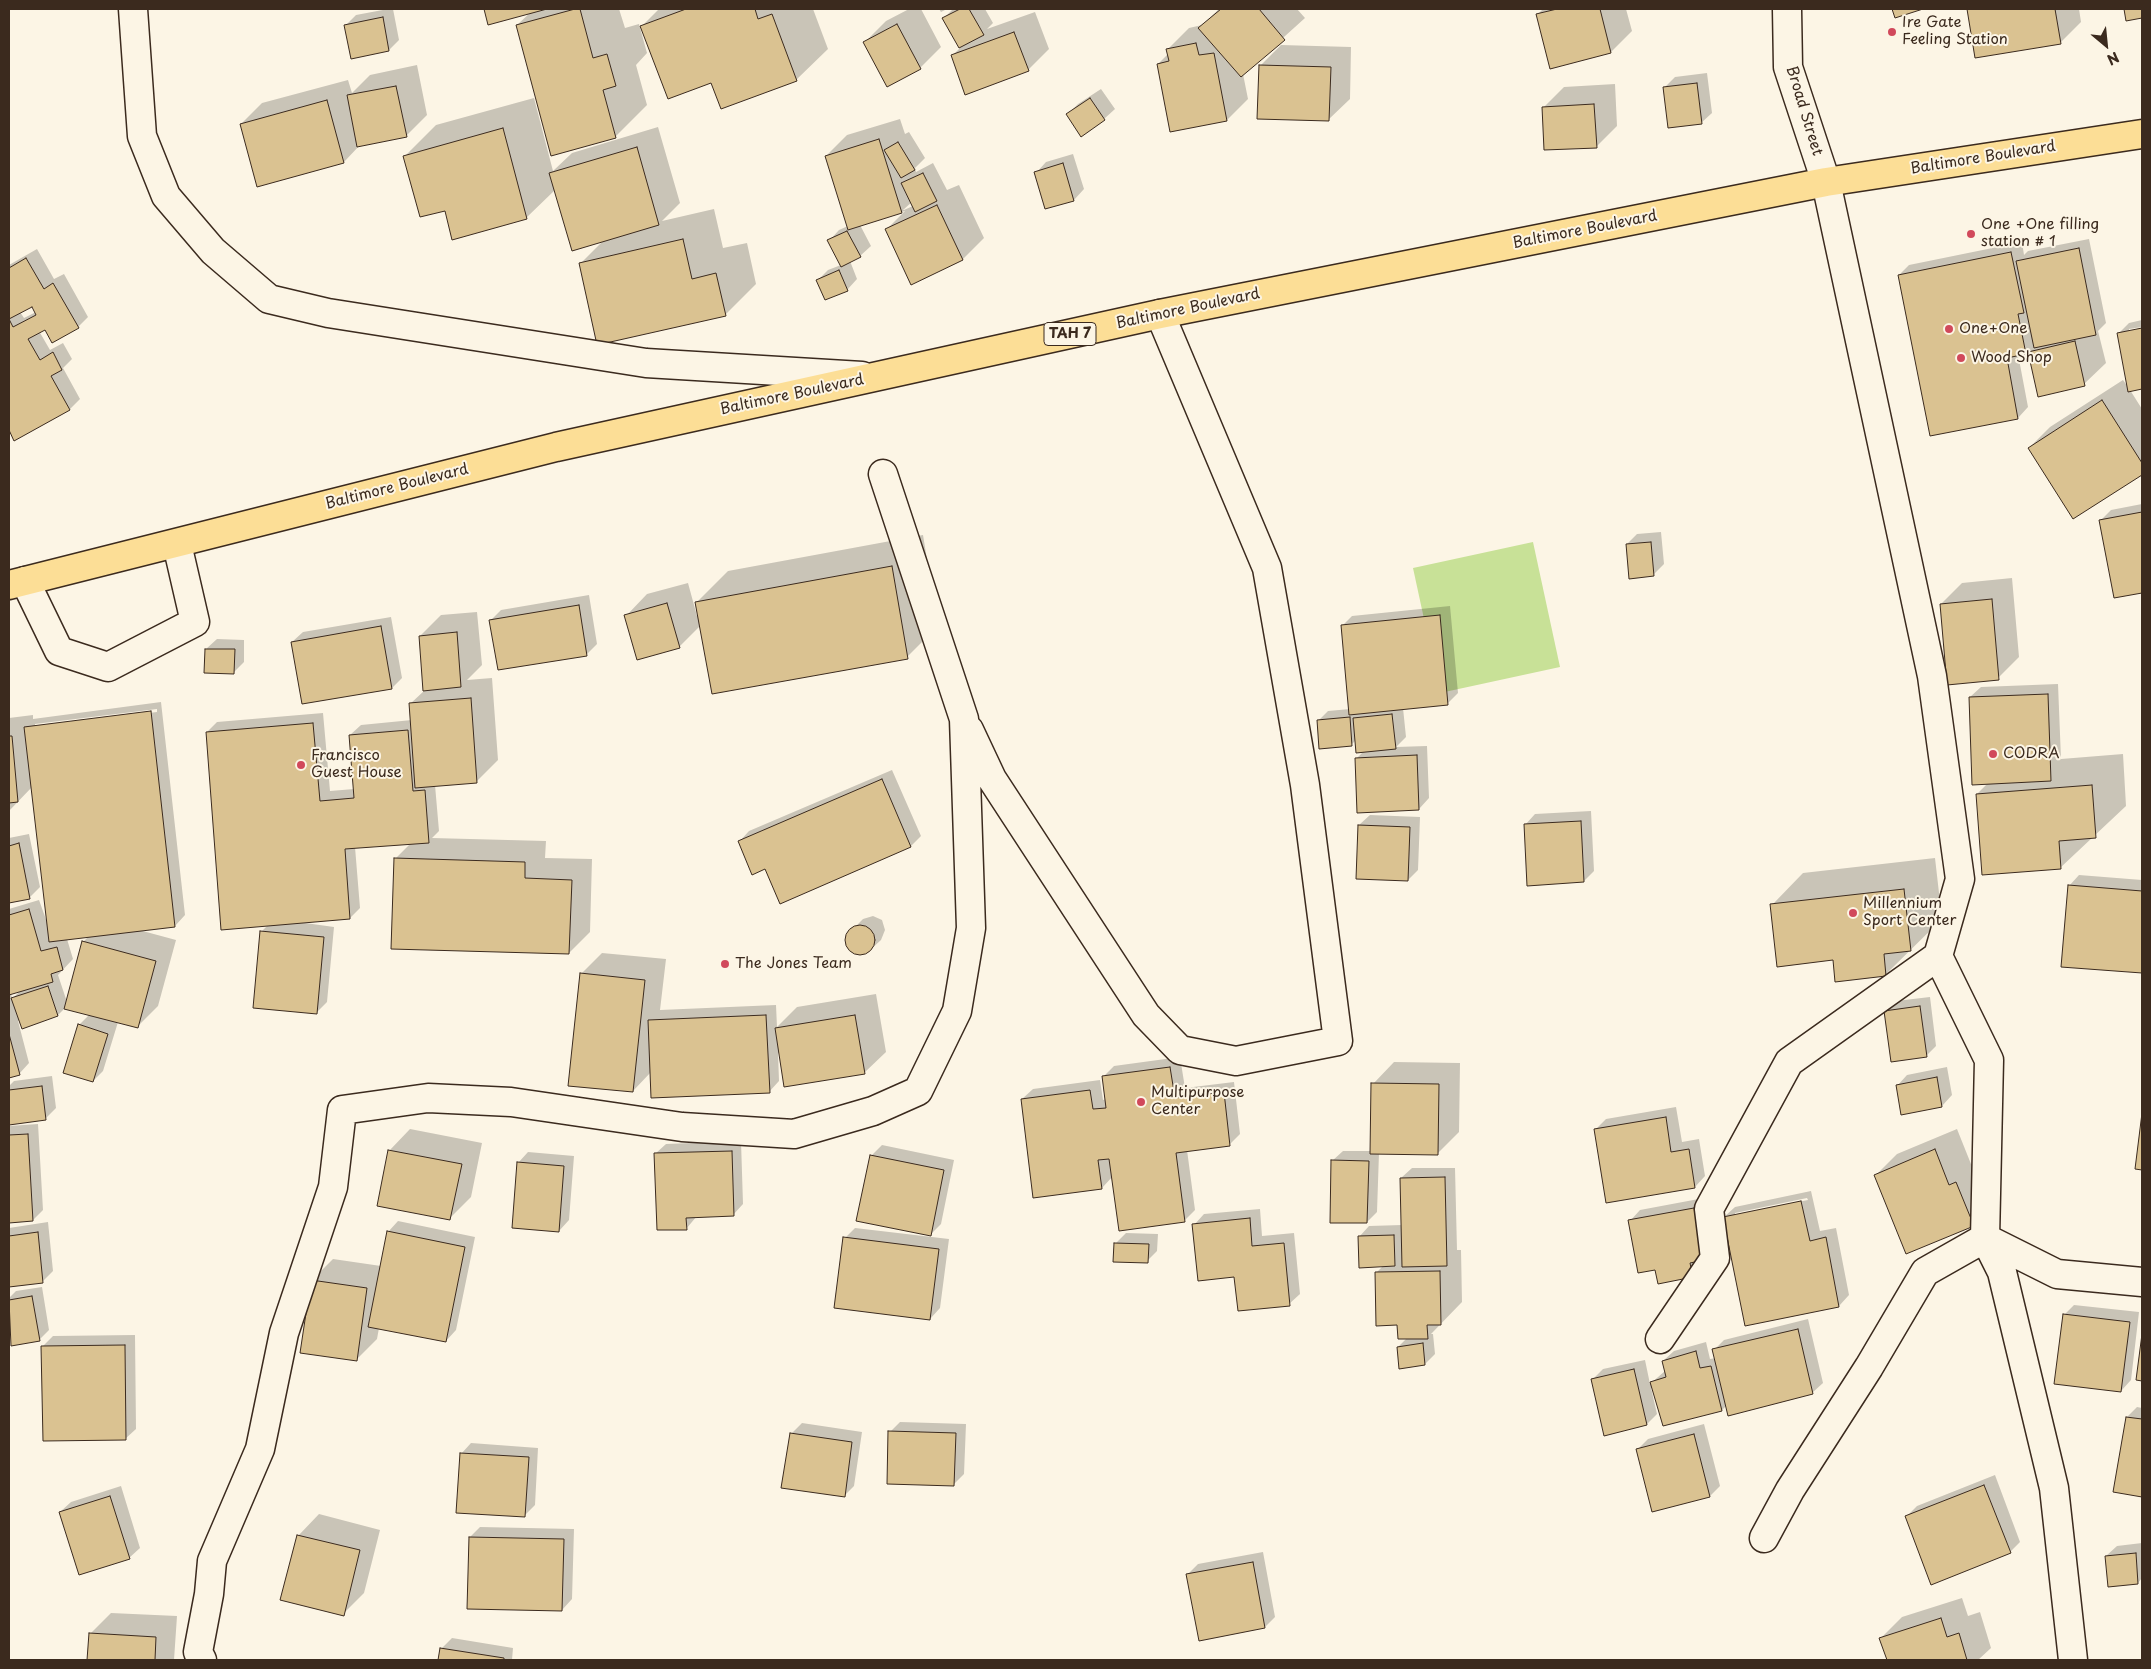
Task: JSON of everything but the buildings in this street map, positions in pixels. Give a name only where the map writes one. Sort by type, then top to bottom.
[{"type":"highway","name":"Baltimore Boulevard","points":[[17,583],[556,447],[1160,314],[1826,182],[2142,134]]},
{"type":"street","points":[[133,9],[142,136],[166,196],[213,251],[269,299],[328,313],[646,363],[876,377]]},
{"type":"street","name":"Broad Street","points":[[1786,9],[1788,67],[1826,182],[1932,676],[1960,880],[1938,956]]},
{"type":"street","points":[[882,474],[964,719],[992,779],[1146,1015],[1180,1050],[1236,1061],[1338,1041],[1305,785],[1267,568],[1160,314]]},
{"type":"street","points":[[17,583],[59,651],[108,667],[195,622],[177,544]]},
{"type":"street","points":[[202,1660],[198,1652],[209,1594],[212,1561],[260,1449],[284,1333],[333,1187],[342,1110],[428,1098],[511,1102],[682,1127],[794,1134],[873,1111],[918,1091],[957,1012],[971,928],[964,719]]},
{"type":"street","points":[[1660,1338],[1716,1258],[1709,1209],[1789,1062],[1938,956],[1988,1060],[1985,1238],[2002,1272],[2054,1488],[2073,1660]]},
{"type":"street","points":[[1985,1238],[2057,1274],[2142,1282]]},
{"type":"street","points":[[1764,1538],[1790,1490],[1869,1367],[1925,1272],[1985,1238]]},
{"type":"green space","points":[[1533,542],[1560,667],[1440,693],[1413,568]]},
{"type":"place","name":"Ire Gate Feeling Station","points":[[1892,32]]},
{"type":"place","name":"One +One filling station # 1","points":[[1971,234]]},
{"type":"place","name":"One+One","points":[[1949,329]]},
{"type":"place","name":"Wood Shop","points":[[1961,358]]},
{"type":"place","name":"CODRA","points":[[1993,754]]},
{"type":"place","name":"Francisco Guest House","points":[[301,765]]},
{"type":"place","name":"Millennium Sport Center","points":[[1853,913]]},
{"type":"place","name":"The Jones Team","points":[[725,964]]},
{"type":"place","name":"Multipurpose Center","points":[[1141,1102]]}]
